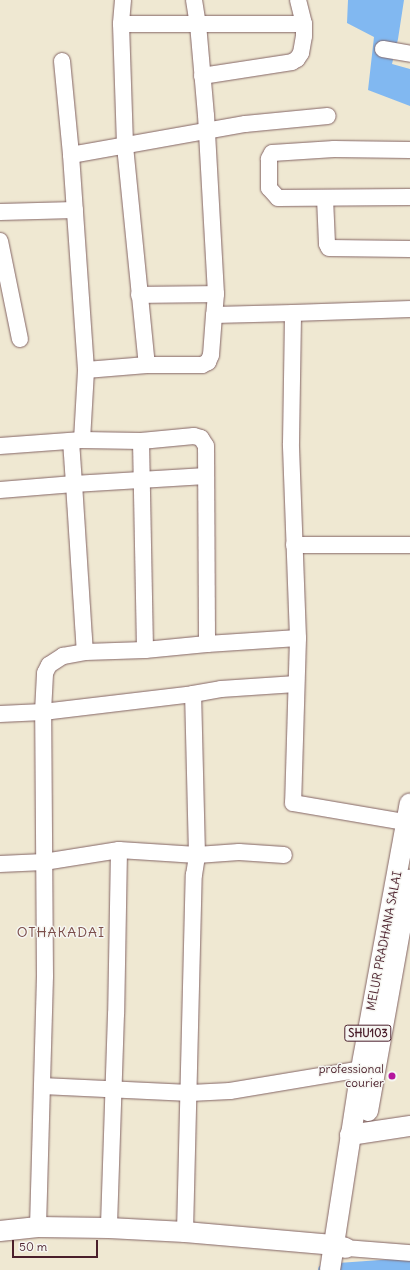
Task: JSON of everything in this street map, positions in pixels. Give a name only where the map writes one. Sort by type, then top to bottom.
[{"type":"main road","name":"MELUR PRADHANA SALAI","points":[[357,1134],[361,1069],[408,822],[410,803]]},
{"type":"main road","name":"MELUR PRADHANA SALAI","points":[[338,1260],[357,1134],[410,876]]},
{"type":"main road","points":[[357,1134],[410,1126]]},
{"type":"main road","points":[[0,1231],[38,1227],[109,1228],[185,1232],[338,1260]]},
{"type":"street","points":[[123,0],[121,24],[125,146],[147,365]]},
{"type":"street","points":[[86,370],[147,365],[202,365],[208,362],[212,348],[216,294],[207,131],[198,24],[194,0]]},
{"type":"street","points":[[202,76],[292,62],[302,53],[304,36],[304,24],[298,0]]},
{"type":"street","points":[[121,24],[304,24]]},
{"type":"street","points":[[383,49],[410,54]]},
{"type":"street","points":[[62,61],[71,155],[86,370],[77,441],[74,484],[85,652]]},
{"type":"street","points":[[71,155],[245,124],[328,116]]},
{"type":"street","points":[[410,150],[334,149],[272,153],[269,159],[269,188],[278,198],[410,196]]},
{"type":"street","points":[[325,198],[327,244],[329,248],[410,249]]},
{"type":"street","points":[[0,212],[75,210]]},
{"type":"street","points":[[0,241],[20,339]]},
{"type":"street","points":[[139,295],[216,294]]},
{"type":"street","points":[[214,315],[410,309]]},
{"type":"street","points":[[294,313],[291,443],[298,638],[293,803],[408,822]]},
{"type":"street","points":[[0,446],[77,441],[141,441],[194,436],[201,438],[206,446],[207,644]]},
{"type":"street","points":[[141,441],[145,650]]},
{"type":"street","points":[[0,490],[206,476]]},
{"type":"street","points":[[294,545],[410,545]]},
{"type":"street","points":[[38,1227],[45,976],[43,712],[45,673],[49,665],[63,656],[85,652],[145,650],[298,638]]},
{"type":"street","points":[[0,714],[43,712],[193,694],[221,689],[296,684]]},
{"type":"street","points":[[185,1232],[190,1093],[194,875],[197,855],[193,694]]},
{"type":"street","points":[[109,1228],[114,1089],[119,850]]},
{"type":"street","points":[[0,864],[44,862],[119,850],[197,855],[239,852],[284,855]]},
{"type":"street","points":[[42,1086],[190,1093],[230,1091],[361,1069]]},
{"type":"street","points":[[338,1260],[410,1253]]},
{"type":"water","points":[[348,0],[404,0],[398,39],[392,64],[410,69],[410,106],[368,90],[374,37],[347,23]]},
{"type":"waterway","points":[[324,1270],[410,1264]]},
{"type":"place","name":"professional courier","points":[[392,1076]]},
{"type":"district","name":"OTHAKADAI","points":[[61,932]]}]
